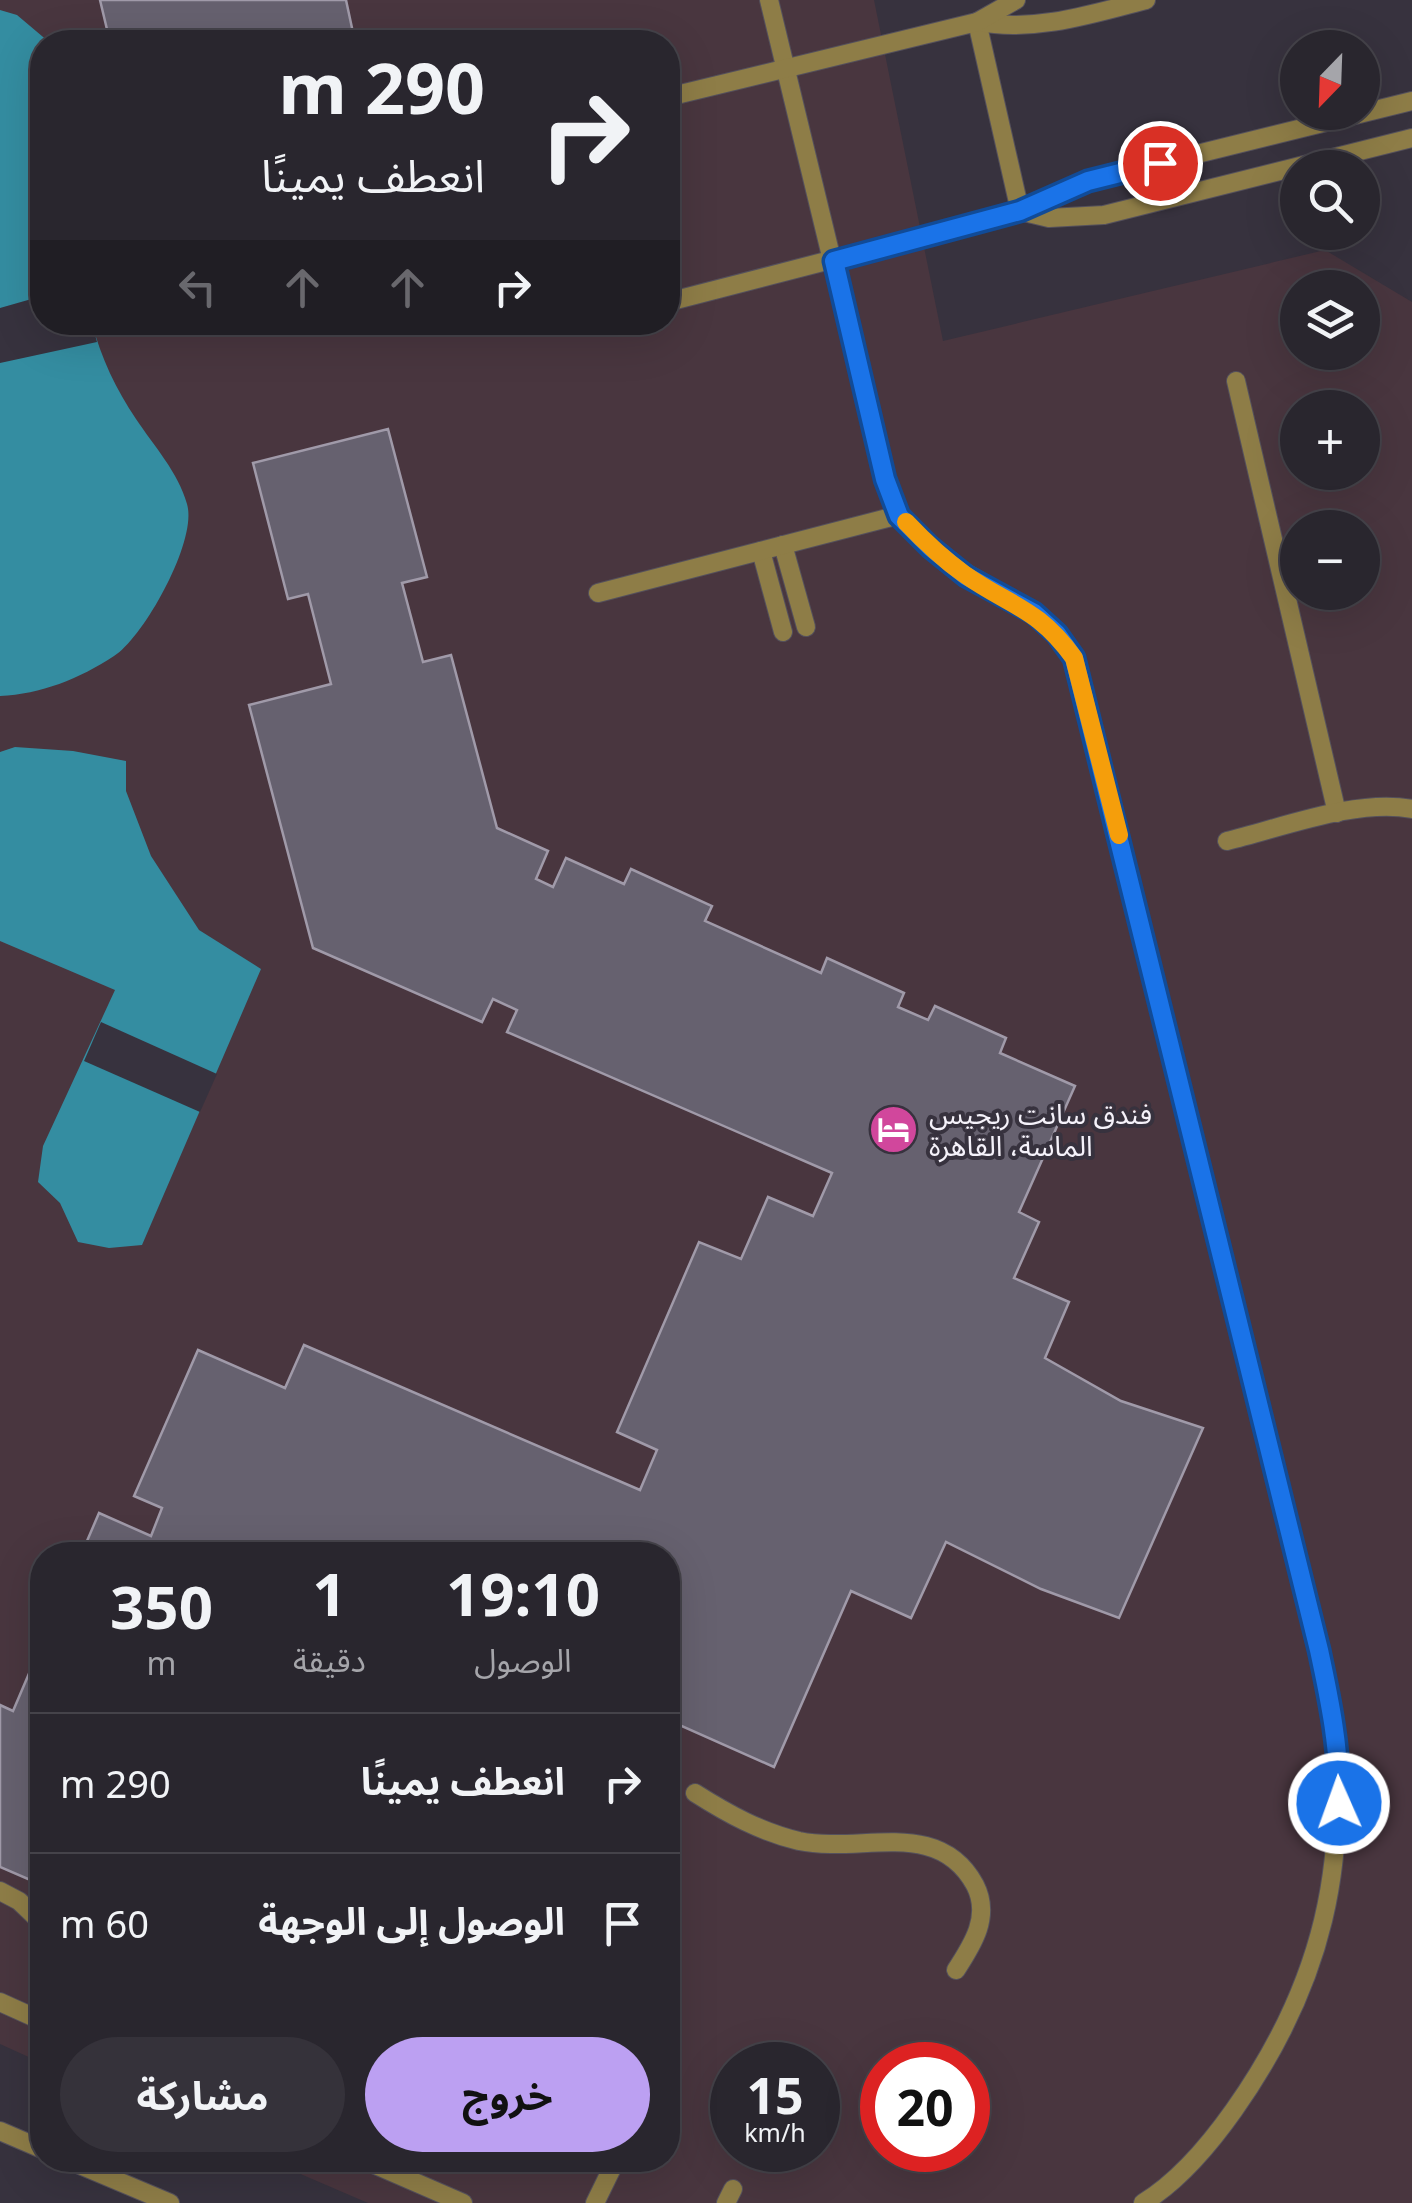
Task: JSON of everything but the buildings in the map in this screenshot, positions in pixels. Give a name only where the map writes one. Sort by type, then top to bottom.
[{"type":"lane","points":[[768,0],[885,479],[899,516],[966,576],[1034,613],[1057,634],[1074,658],[1332,1711],[1339,1772],[1338,1834],[1326,1916],[1302,1994],[1264,2068],[1216,2135],[1159,2194],[1143,2203]]},
{"type":"lane","points":[[680,94],[977,22],[1016,0]]},
{"type":"lane","points":[[977,22],[1003,26],[1059,23],[1146,0]]},
{"type":"lane","points":[[977,22],[1020,211]]},
{"type":"lane","points":[[680,299],[1020,211],[1088,181],[1412,102]]},
{"type":"lane","points":[[1020,211],[1048,218],[1104,215],[1412,138]]},
{"type":"lane","points":[[1236,381],[1338,813]]},
{"type":"lane","points":[[598,593],[899,516]]},
{"type":"lane","points":[[784,546],[806,626]]},
{"type":"lane","points":[[761,551],[783,632]]},
{"type":"lane","points":[[1227,841],[1338,813],[1397,806],[1412,809]]},
{"type":"lane","points":[[695,1793],[745,1822],[800,1841],[838,1846],[918,1842],[944,1851],[966,1869],[979,1893],[982,1921],[956,1970]]},
{"type":"lane","points":[[0,1892],[30,1912]]},
{"type":"lane","points":[[0,2002],[30,2015]]},
{"type":"lane","points":[[0,2131],[30,2144]]},
{"type":"lane","points":[[96,2172],[170,2203]]},
{"type":"lane","points":[[391,2172],[462,2203]]},
{"type":"lane","points":[[595,2203],[610,2172]]},
{"type":"shaded area","points":[[0,0],[874,0],[943,341],[1325,250],[1358,270],[1280,270],[1280,370],[1380,370],[1380,283],[1412,302],[1412,2203],[368,2203],[296,2172],[680,2172],[680,1542],[30,1542],[30,2058],[0,2044]]},
{"type":"water","points":[[0,10],[17,15],[35,30],[30,30],[30,335],[96,335],[122,396],[178,481],[187,504],[188,520],[177,563],[166,586],[126,645],[73,678],[45,689],[0,696]]},
{"type":"water","points":[[15,747],[73,751],[126,761],[126,791],[151,856],[199,930],[261,969],[142,1245],[109,1248],[78,1242],[60,1203],[38,1182],[43,1146],[115,990],[0,941],[0,752]]},
{"type":"pier","points":[[30,299],[30,335],[95,335],[97,342],[0,363],[0,308]]},
{"type":"pier","points":[[101,1022],[217,1074],[200,1112],[84,1061]]},
{"type":"slow traffic","points":[[906,522],[966,576],[1034,613],[1057,634],[1074,658],[1119,835]]},
{"type":"place","name":"فندق سانت ريجيس الماسة، القاهرة","points":[[894,1130]]},
{"type":"route","points":[[1160,163],[1088,181],[1020,211],[834,261],[885,479],[899,516],[966,576],[1034,613],[1057,634],[1074,658],[1319,1650],[1332,1711],[1339,1803]]}]
